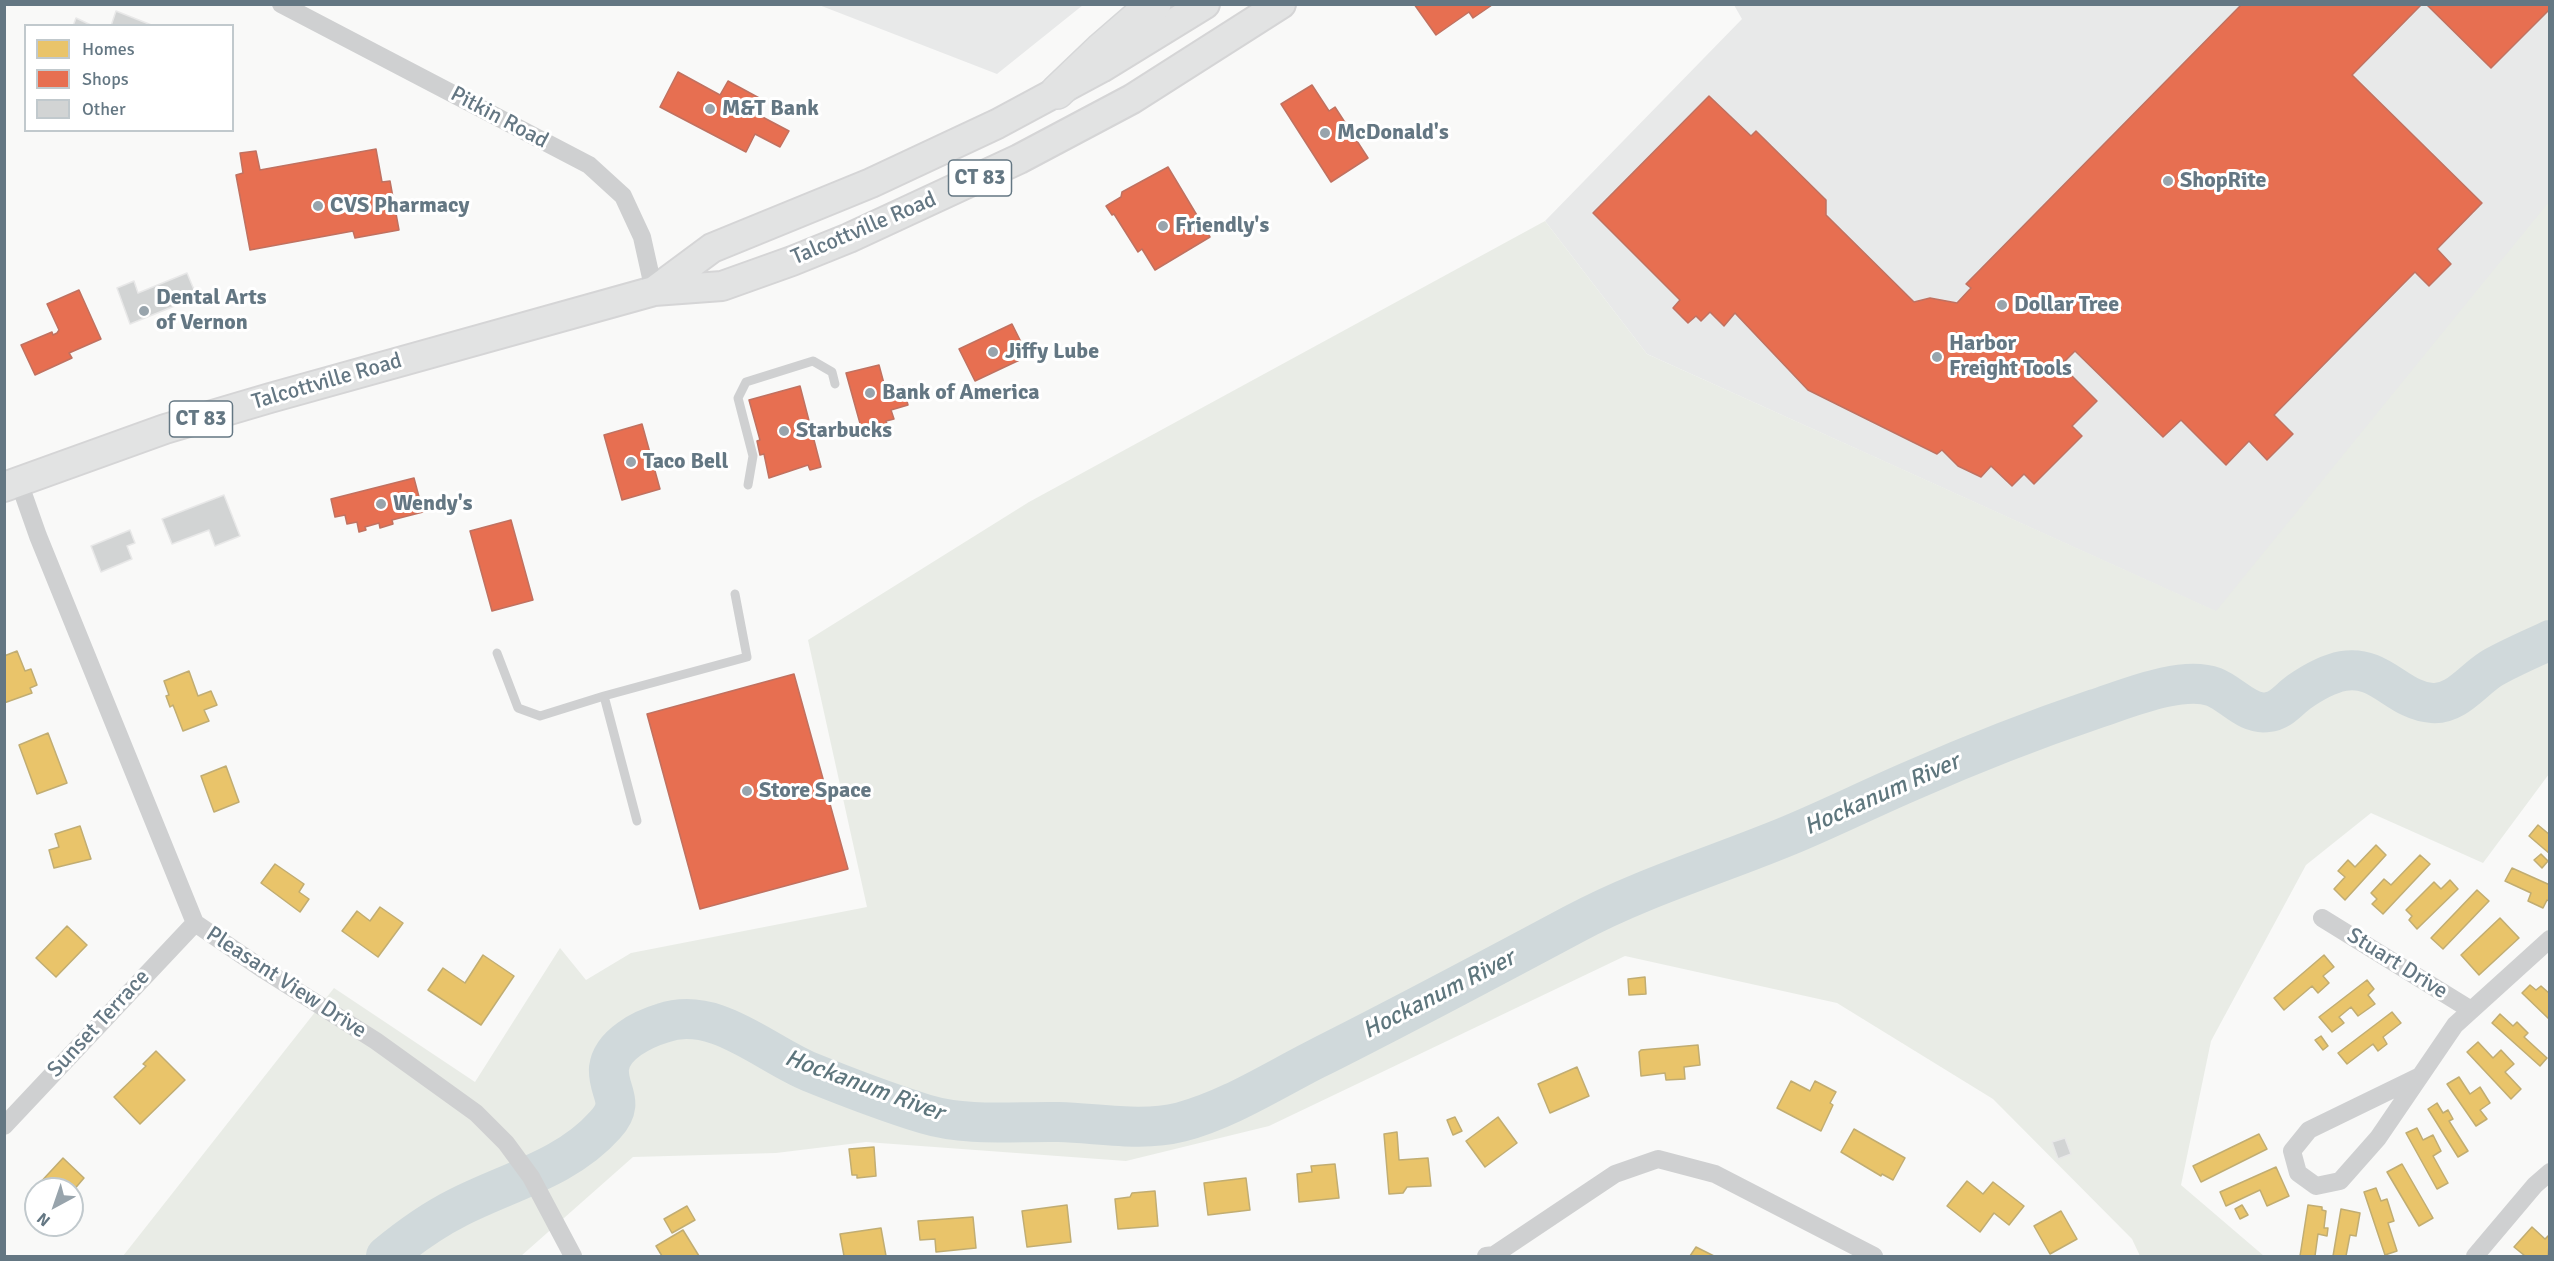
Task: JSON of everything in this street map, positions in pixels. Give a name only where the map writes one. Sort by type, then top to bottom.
[{"type":"highway","points":[[1057,92],[1154,4]]},
{"type":"main road","name":"Talcottville Road","points":[[654,291],[712,248],[923,160],[1057,92],[1128,52],[1205,4]]},
{"type":"main road","points":[[1219,4],[1217,20],[1220,45]]},
{"type":"main road","name":"Talcottville Road","points":[[12,484],[175,426],[654,291],[722,286],[849,237],[1019,159],[1132,99],[1281,4]]},
{"type":"street","name":"Pitkin Road","points":[[280,4],[589,165],[623,196],[642,237],[654,291]]},
{"type":"street","name":"Pleasant View Drive","points":[[12,484],[38,536],[195,923],[376,1041],[476,1113],[506,1143],[531,1177],[558,1224],[573,1257]]},
{"type":"street","name":"Stuart Drive","points":[[2322,918],[2471,1011]]},
{"type":"street","name":"Sunset Terrace","points":[[4,1126],[195,923]]},
{"type":"street","points":[[2420,1076],[2309,1130],[2292,1151],[2298,1173],[2316,1186],[2340,1181],[2378,1138],[2455,1025],[2550,939]]},
{"type":"street","points":[[1486,1257],[1494,1255],[1615,1173],[1658,1159],[1715,1174],[1874,1257]]},
{"type":"street","points":[[2475,1257],[2535,1185],[2550,1172]]},
{"type":"lane","points":[[748,485],[753,456],[738,398],[746,382],[813,360],[832,372],[836,384]]},
{"type":"lane","points":[[497,652],[518,708],[540,716],[603,696],[747,657],[735,594]]},
{"type":"lane","points":[[603,696],[637,821]]},
{"type":"shaded area","points":[[819,5],[1083,5],[997,74]]},
{"type":"shaded area","points":[[1734,5],[2549,5],[2550,202],[2217,612],[1647,354],[1545,221],[1742,19]]},
{"type":"shaded area","points":[[2549,202],[2549,774],[2483,863],[2371,813],[2306,865],[2211,1041],[2181,1185],[2264,1256],[2140,1256],[2132,1239],[1993,1099],[1837,1003],[1625,956],[1269,1126],[1126,1161],[866,1142],[776,1153],[633,1157],[521,1256],[123,1256],[334,988],[475,1082],[560,948],[586,980],[631,953],[867,907],[808,640],[1029,502],[1545,221],[1647,354],[2216,611]]},
{"type":"building: Homes","points":[[17,651],[25,671],[31,669],[37,685],[30,688],[32,693],[4,703],[4,656]]},
{"type":"building: Homes","points":[[189,671],[198,696],[211,691],[217,705],[204,710],[209,721],[183,731],[173,705],[170,707],[164,681]]},
{"type":"building: Homes","points":[[48,733],[67,783],[37,794],[19,745]]},
{"type":"building: Homes","points":[[226,766],[239,802],[214,812],[201,776]]},
{"type":"building: Homes","points":[[2538,825],[2550,835],[2550,854],[2529,836]]},
{"type":"building: Homes","points":[[80,826],[91,859],[54,868],[49,850],[59,847],[55,834]]},
{"type":"building: Homes","points":[[2376,845],[2386,855],[2345,900],[2334,889],[2345,877],[2338,871],[2348,860],[2355,867]]},
{"type":"building: Homes","points":[[2541,854],[2548,861],[2542,868],[2534,860]]},
{"type":"building: Homes","points":[[2420,855],[2430,864],[2383,914],[2372,904],[2377,899],[2371,893],[2384,879],[2391,885]]},
{"type":"building: Homes","points":[[275,864],[304,884],[299,892],[309,899],[300,912],[261,883]]},
{"type":"building: Homes","points":[[2512,868],[2550,885],[2550,902],[2547,900],[2543,908],[2528,901],[2531,893],[2505,881]]},
{"type":"building: Homes","points":[[2450,880],[2458,889],[2417,929],[2409,920],[2412,916],[2406,910],[2434,882],[2441,889]]},
{"type":"building: Homes","points":[[2477,890],[2489,901],[2443,949],[2431,938]]},
{"type":"building: Homes","points":[[380,907],[403,923],[378,957],[342,931],[357,911],[370,921]]},
{"type":"building: Homes","points":[[2500,918],[2519,938],[2479,975],[2461,955]]},
{"type":"building: Homes","points":[[67,926],[87,945],[56,977],[36,958]]},
{"type":"building: Homes","points":[[483,955],[514,976],[481,1025],[428,990],[443,968],[465,983]]},
{"type":"building: Homes","points":[[2324,955],[2334,967],[2323,976],[2329,983],[2318,993],[2312,986],[2284,1010],[2274,998]]},
{"type":"building: Homes","points":[[1645,977],[1646,994],[1629,995],[1628,979]]},
{"type":"building: Homes","points":[[2367,980],[2374,989],[2368,995],[2375,1004],[2358,1016],[2351,1007],[2339,1017],[2344,1023],[2332,1032],[2319,1017]]},
{"type":"building: Homes","points":[[2530,985],[2536,990],[2541,986],[2550,994],[2550,1020],[2522,993]]},
{"type":"building: Homes","points":[[2392,1012],[2401,1023],[2383,1037],[2387,1044],[2378,1051],[2373,1044],[2347,1064],[2338,1053]]},
{"type":"building: Homes","points":[[2500,1014],[2513,1026],[2517,1022],[2528,1033],[2524,1037],[2547,1058],[2540,1066],[2492,1023]]},
{"type":"building: Homes","points":[[2321,1036],[2328,1046],[2323,1050],[2315,1040]]},
{"type":"building: Homes","points":[[2478,1042],[2493,1058],[2501,1050],[2514,1064],[2505,1072],[2521,1089],[2511,1099],[2467,1052]]},
{"type":"building: Homes","points":[[1698,1045],[1700,1065],[1684,1067],[1685,1079],[1666,1080],[1665,1073],[1641,1076],[1639,1052],[1641,1050]]},
{"type":"building: Homes","points":[[156,1051],[185,1080],[140,1124],[114,1097],[146,1066],[143,1064]]},
{"type":"building: Homes","points":[[1577,1067],[1589,1096],[1550,1113],[1538,1084]]},
{"type":"building: Homes","points":[[2459,1077],[2470,1094],[2480,1087],[2490,1103],[2480,1110],[2487,1119],[2476,1126],[2447,1084]]},
{"type":"building: Homes","points":[[1791,1081],[1810,1091],[1815,1081],[1836,1092],[1830,1103],[1833,1105],[1821,1131],[1777,1108]]},
{"type":"building: Homes","points":[[2437,1103],[2443,1113],[2448,1110],[2453,1119],[2449,1121],[2468,1151],[2458,1157],[2428,1109]]},
{"type":"building: Homes","points":[[1455,1117],[1462,1131],[1453,1135],[1447,1120]]},
{"type":"building: Homes","points":[[1498,1117],[1517,1143],[1485,1167],[1466,1141]]},
{"type":"building: Homes","points":[[2417,1128],[2423,1140],[2433,1135],[2441,1151],[2433,1156],[2448,1183],[2437,1189],[2406,1133]]},
{"type":"building: Homes","points":[[1854,1129],[1905,1158],[1893,1180],[1882,1174],[1881,1176],[1841,1152]]},
{"type":"building: Homes","points":[[1397,1132],[1399,1160],[1428,1158],[1431,1186],[1407,1187],[1403,1193],[1389,1194],[1384,1134]]},
{"type":"building: Homes","points":[[2259,1134],[2267,1149],[2201,1182],[2193,1166]]},
{"type":"building: Homes","points":[[874,1147],[876,1176],[857,1178],[857,1175],[852,1175],[849,1149]]},
{"type":"building: Homes","points":[[63,1158],[83,1177],[45,1177]]},
{"type":"building: Homes","points":[[1335,1164],[1339,1198],[1299,1202],[1297,1174],[1312,1172],[1311,1166]]},
{"type":"building: Homes","points":[[2402,1164],[2433,1218],[2419,1226],[2387,1172]]},
{"type":"building: Homes","points":[[2276,1167],[2289,1196],[2267,1206],[2260,1190],[2226,1206],[2220,1192]]},
{"type":"building: Homes","points":[[1246,1178],[1250,1210],[1208,1215],[1204,1183]]},
{"type":"building: Homes","points":[[1967,1181],[1983,1194],[1993,1182],[2024,1206],[2009,1225],[1994,1213],[1980,1232],[1947,1206]]},
{"type":"building: Homes","points":[[2376,1188],[2381,1201],[2387,1199],[2394,1221],[2388,1223],[2397,1251],[2385,1255],[2364,1192]]},
{"type":"building: Homes","points":[[1155,1191],[1158,1226],[1118,1229],[1115,1199],[1130,1197],[1132,1193]]},
{"type":"building: Homes","points":[[1067,1205],[1071,1242],[1027,1247],[1022,1211]]},
{"type":"building: Homes","points":[[2242,1205],[2248,1215],[2240,1219],[2235,1209]]},
{"type":"building: Homes","points":[[2308,1205],[2322,1207],[2322,1210],[2326,1211],[2324,1228],[2328,1228],[2327,1236],[2318,1234],[2315,1256],[2300,1256]]},
{"type":"building: Homes","points":[[687,1206],[695,1220],[672,1233],[664,1219]]},
{"type":"building: Homes","points":[[2341,1209],[2360,1213],[2356,1236],[2350,1235],[2346,1256],[2333,1256]]},
{"type":"building: Homes","points":[[2061,1211],[2077,1239],[2050,1254],[2034,1226]]},
{"type":"building: Homes","points":[[973,1217],[976,1248],[936,1252],[935,1239],[920,1240],[918,1221]]},
{"type":"building: Homes","points":[[2532,1227],[2545,1239],[2550,1234],[2548,1256],[2525,1256],[2514,1247]]},
{"type":"building: Homes","points":[[881,1228],[886,1256],[844,1256],[840,1234]]},
{"type":"building: Homes","points":[[683,1230],[699,1256],[662,1256],[656,1246]]},
{"type":"building: Homes","points":[[1696,1247],[1714,1256],[1690,1256]]},
{"type":"building: Shops","points":[[1414,4],[1492,5],[1473,18],[1469,12],[1436,35]]},
{"type":"building: Shops","points":[[2242,4],[2422,4],[2352,75],[2482,203],[2437,249],[2451,264],[2429,286],[2415,272],[2274,415],[2293,434],[2267,460],[2249,441],[2226,465],[2181,420],[2163,437],[2075,351],[2061,365],[2097,401],[2072,426],[2082,436],[2034,484],[2024,474],[2012,486],[1991,466],[1981,477],[1958,466],[1942,450],[1937,454],[1808,390],[1735,313],[1724,326],[1710,312],[1701,321],[1696,316],[1688,323],[1673,308],[1680,300],[1593,213],[1709,96],[1751,136],[1756,131],[1826,200],[1826,215],[1914,302],[1930,298],[1957,303],[1971,288],[1966,284]]},
{"type":"building: Shops","points":[[2426,4],[2550,4],[2550,9],[2491,68]]},
{"type":"building: Shops","name":"M&T Bank","points":[[678,72],[720,95],[728,81],[761,99],[753,112],[789,131],[780,147],[755,134],[746,152],[660,107]]},
{"type":"building: Shops","points":[[1312,85],[1329,111],[1335,107],[1368,158],[1331,182],[1281,104]]},
{"type":"building: Shops","name":"CVS Pharmacy","points":[[376,149],[382,182],[390,181],[399,230],[355,238],[353,231],[250,250],[236,175],[243,173],[240,153],[256,151],[260,170]]},
{"type":"building: Shops","name":"Friendly's","points":[[1168,167],[1210,237],[1155,270],[1142,249],[1138,252],[1114,214],[1112,215],[1106,206],[1121,197],[1122,192]]},
{"type":"building: Shops","points":[[79,290],[101,339],[69,353],[72,358],[35,375],[21,345],[52,332],[53,335],[57,333],[59,330],[47,304]]},
{"type":"building: Shops","name":"Jiffy Lube","points":[[1012,324],[1028,356],[975,381],[959,349]]},
{"type":"building: Shops","points":[[879,365],[886,391],[903,386],[908,405],[891,410],[894,419],[886,421],[887,424],[869,429],[868,425],[861,427],[846,373]]},
{"type":"building: Shops","points":[[800,386],[821,467],[810,470],[808,465],[769,478],[764,454],[760,455],[757,441],[760,440],[749,400]]},
{"type":"building: Shops","points":[[642,424],[660,489],[622,500],[604,435]]},
{"type":"building: Shops","points":[[414,478],[423,512],[392,520],[393,524],[380,528],[379,523],[365,527],[366,530],[359,532],[357,522],[347,524],[345,515],[335,517],[331,499]]},
{"type":"building: Shops","points":[[511,520],[533,600],[492,611],[470,531]]},
{"type":"building: Shops","name":"Store Space","points":[[794,674],[848,869],[700,909],[647,714]]},
{"type":"building: Other","points":[[116,11],[149,24],[112,24]]},
{"type":"building: Other","points":[[76,18],[89,24],[74,24]]},
{"type":"building: Other","name":"Dental Arts of Vernon","points":[[187,273],[197,297],[130,324],[117,288],[134,281],[138,293]]},
{"type":"building: Other","points":[[224,495],[240,536],[215,546],[209,530],[172,544],[162,519]]},
{"type":"building: Other","points":[[130,530],[135,543],[127,546],[132,559],[101,572],[91,546]]},
{"type":"building: Other","points":[[2065,1138],[2071,1154],[2058,1159],[2052,1142]]},
{"type":"waterway","name":"Hockanum River","points":[[386,1256],[447,1213],[554,1164],[589,1140],[605,1125],[615,1109],[609,1076],[611,1059],[630,1039],[663,1023],[682,1019],[701,1020],[720,1026],[810,1072],[881,1099],[941,1118],[974,1122],[1059,1122],[1136,1127],[1181,1122],[1249,1095],[1600,911],[1654,887],[1790,835],[1958,761],[2072,717],[2154,690],[2186,684],[2214,687],[2247,708],[2268,712],[2281,707],[2314,682],[2337,672],[2356,670],[2368,673],[2420,701],[2441,702],[2457,695],[2494,667],[2550,640]]},
{"type":"place","name":"M&T Bank","points":[[710,109]]},
{"type":"place","name":"McDonald's","points":[[1325,133]]},
{"type":"place","name":"ShopRite","points":[[2168,181]]},
{"type":"place","name":"CVS Pharmacy","points":[[318,206]]},
{"type":"place","name":"Friendly's","points":[[1163,226]]},
{"type":"place","name":"Dollar Tree","points":[[2002,305]]},
{"type":"place","name":"Dental Arts of Vernon","points":[[144,311]]},
{"type":"place","name":"Jiffy Lube","points":[[993,352]]},
{"type":"place","name":"Harbor Freight Tools","points":[[1937,357]]},
{"type":"place","name":"Bank of America","points":[[870,393]]},
{"type":"place","name":"Starbucks","points":[[784,431]]},
{"type":"place","name":"Taco Bell","points":[[631,462]]},
{"type":"place","name":"Wendy's","points":[[381,504]]},
{"type":"place","name":"Store Space","points":[[747,791]]}]
